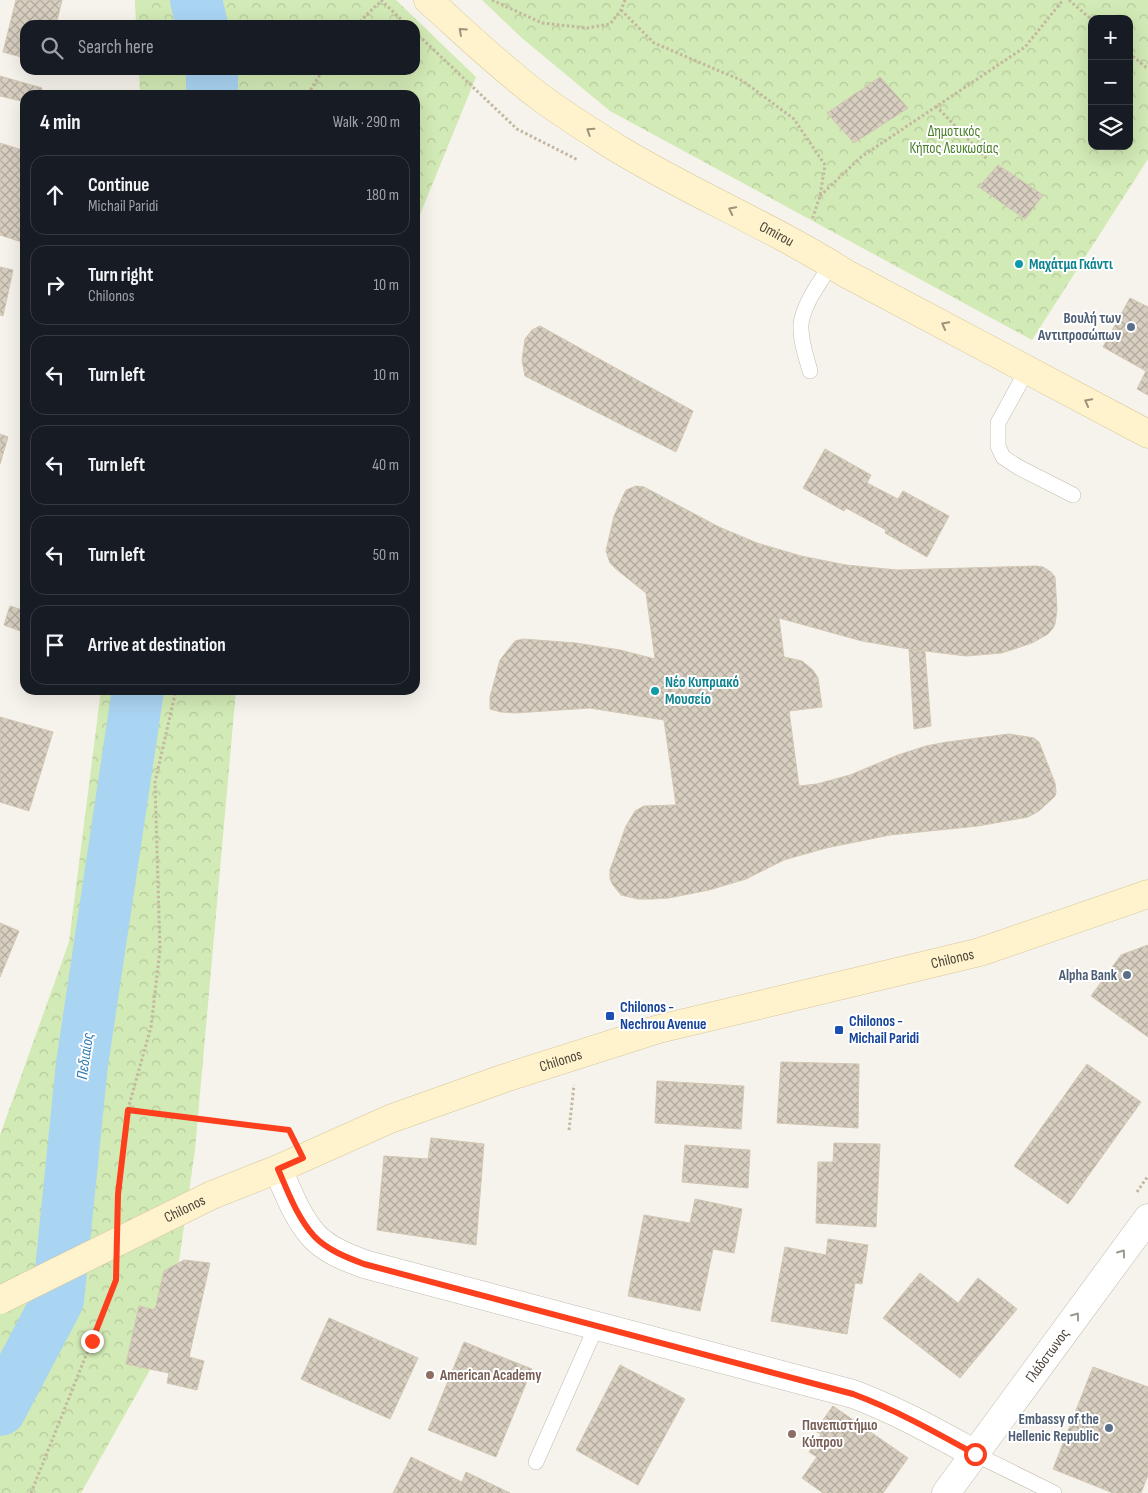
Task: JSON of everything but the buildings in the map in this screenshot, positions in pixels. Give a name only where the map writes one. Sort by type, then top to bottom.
[{"type":"main road","name":"Omirou","points":[[428,0],[502,66],[539,96],[570,118],[654,170],[804,247],[845,273],[1148,434]]},
{"type":"main road","name":"Chilonos","points":[[0,1300],[212,1195],[278,1169],[390,1119],[496,1081],[658,1029],[980,952],[1148,894]]},
{"type":"street","points":[[278,1169],[297,1211],[315,1238],[347,1258],[596,1327],[853,1394],[884,1406],[975,1454]]},
{"type":"street","name":"Γλάδστωνος","points":[[946,1493],[1148,1218]]},
{"type":"lane","points":[[810,371],[803,347],[801,325],[807,303],[831,264]]},
{"type":"lane","points":[[1027,370],[998,423],[998,446],[1003,457],[1018,467],[1073,495]]},
{"type":"lane","points":[[536,1462],[596,1327]]},
{"type":"lane","points":[[975,1454],[1054,1493]]},
{"type":"path","points":[[361,20],[382,0],[402,20]]},
{"type":"path","points":[[492,0],[542,23],[587,28],[610,24],[621,10],[625,0]]},
{"type":"path","points":[[820,196],[861,156],[1025,47],[1063,0]]},
{"type":"path","points":[[1069,0],[1088,17]]},
{"type":"path","points":[[621,10],[654,43],[743,81],[794,119],[825,165],[820,196],[804,247]]},
{"type":"path","points":[[1133,56],[1148,69]]},
{"type":"path","points":[[311,90],[320,75]]},
{"type":"path","points":[[936,106],[988,160]]},
{"type":"path","points":[[118,1213],[118,1194],[128,1110],[151,1027],[160,950],[155,782],[175,695]]},
{"type":"path","points":[[570,1130],[574,1079]]},
{"type":"path","points":[[128,1110],[289,1130],[303,1158]]},
{"type":"path","points":[[31,1493],[116,1280],[116,1270]]},
{"type":"green space","points":[[135,0],[396,0],[417,20],[136,20]]},
{"type":"green space","name":"Δημοτικός Κήπος Λευκωσίας","points":[[482,0],[1148,0],[1148,159],[1032,340],[610,111],[523,39]]},
{"type":"green space","points":[[420,23],[476,77],[420,215],[420,90],[140,90],[139,75],[420,75]]},
{"type":"green space","points":[[100,695],[236,695],[195,1150],[168,1338],[81,1493],[0,1493],[0,1135],[69,942]]},
{"type":"waterway","name":"Πεδιαίος","points":[[196,0],[201,20]]},
{"type":"waterway","name":"Πεδιαίος","points":[[212,75],[212,90]]},
{"type":"waterway","name":"Πεδιαίος","points":[[0,1410],[58,1300],[82,1064],[137,695]]},
{"type":"place","name":"Μαχάτμα Γκάντι","points":[[1019,264]]},
{"type":"place","name":"Βουλή των Αντιπροσώπων","points":[[1131,327]]},
{"type":"place","name":"Νέο Κυπριακό Μουσείο","points":[[655,691]]},
{"type":"place","name":"Alpha Bank","points":[[1127,975]]},
{"type":"place","name":"Chilonos - Nechrou Avenue","points":[[610,1016]]},
{"type":"place","name":"Chilonos - Michail Paridi","points":[[839,1030]]},
{"type":"place","name":"American Academy","points":[[430,1375]]},
{"type":"place","name":"Embassy of the Hellenic Republic","points":[[1109,1428]]},
{"type":"place","name":"Πανεπιστήμιο Κύπρου","points":[[792,1434]]},
{"type":"route","points":[[92,1341],[116,1280],[118,1194],[128,1110],[289,1130],[303,1158],[278,1169],[297,1211],[315,1238],[347,1258],[596,1327],[853,1394],[884,1406],[975,1454]]}]
